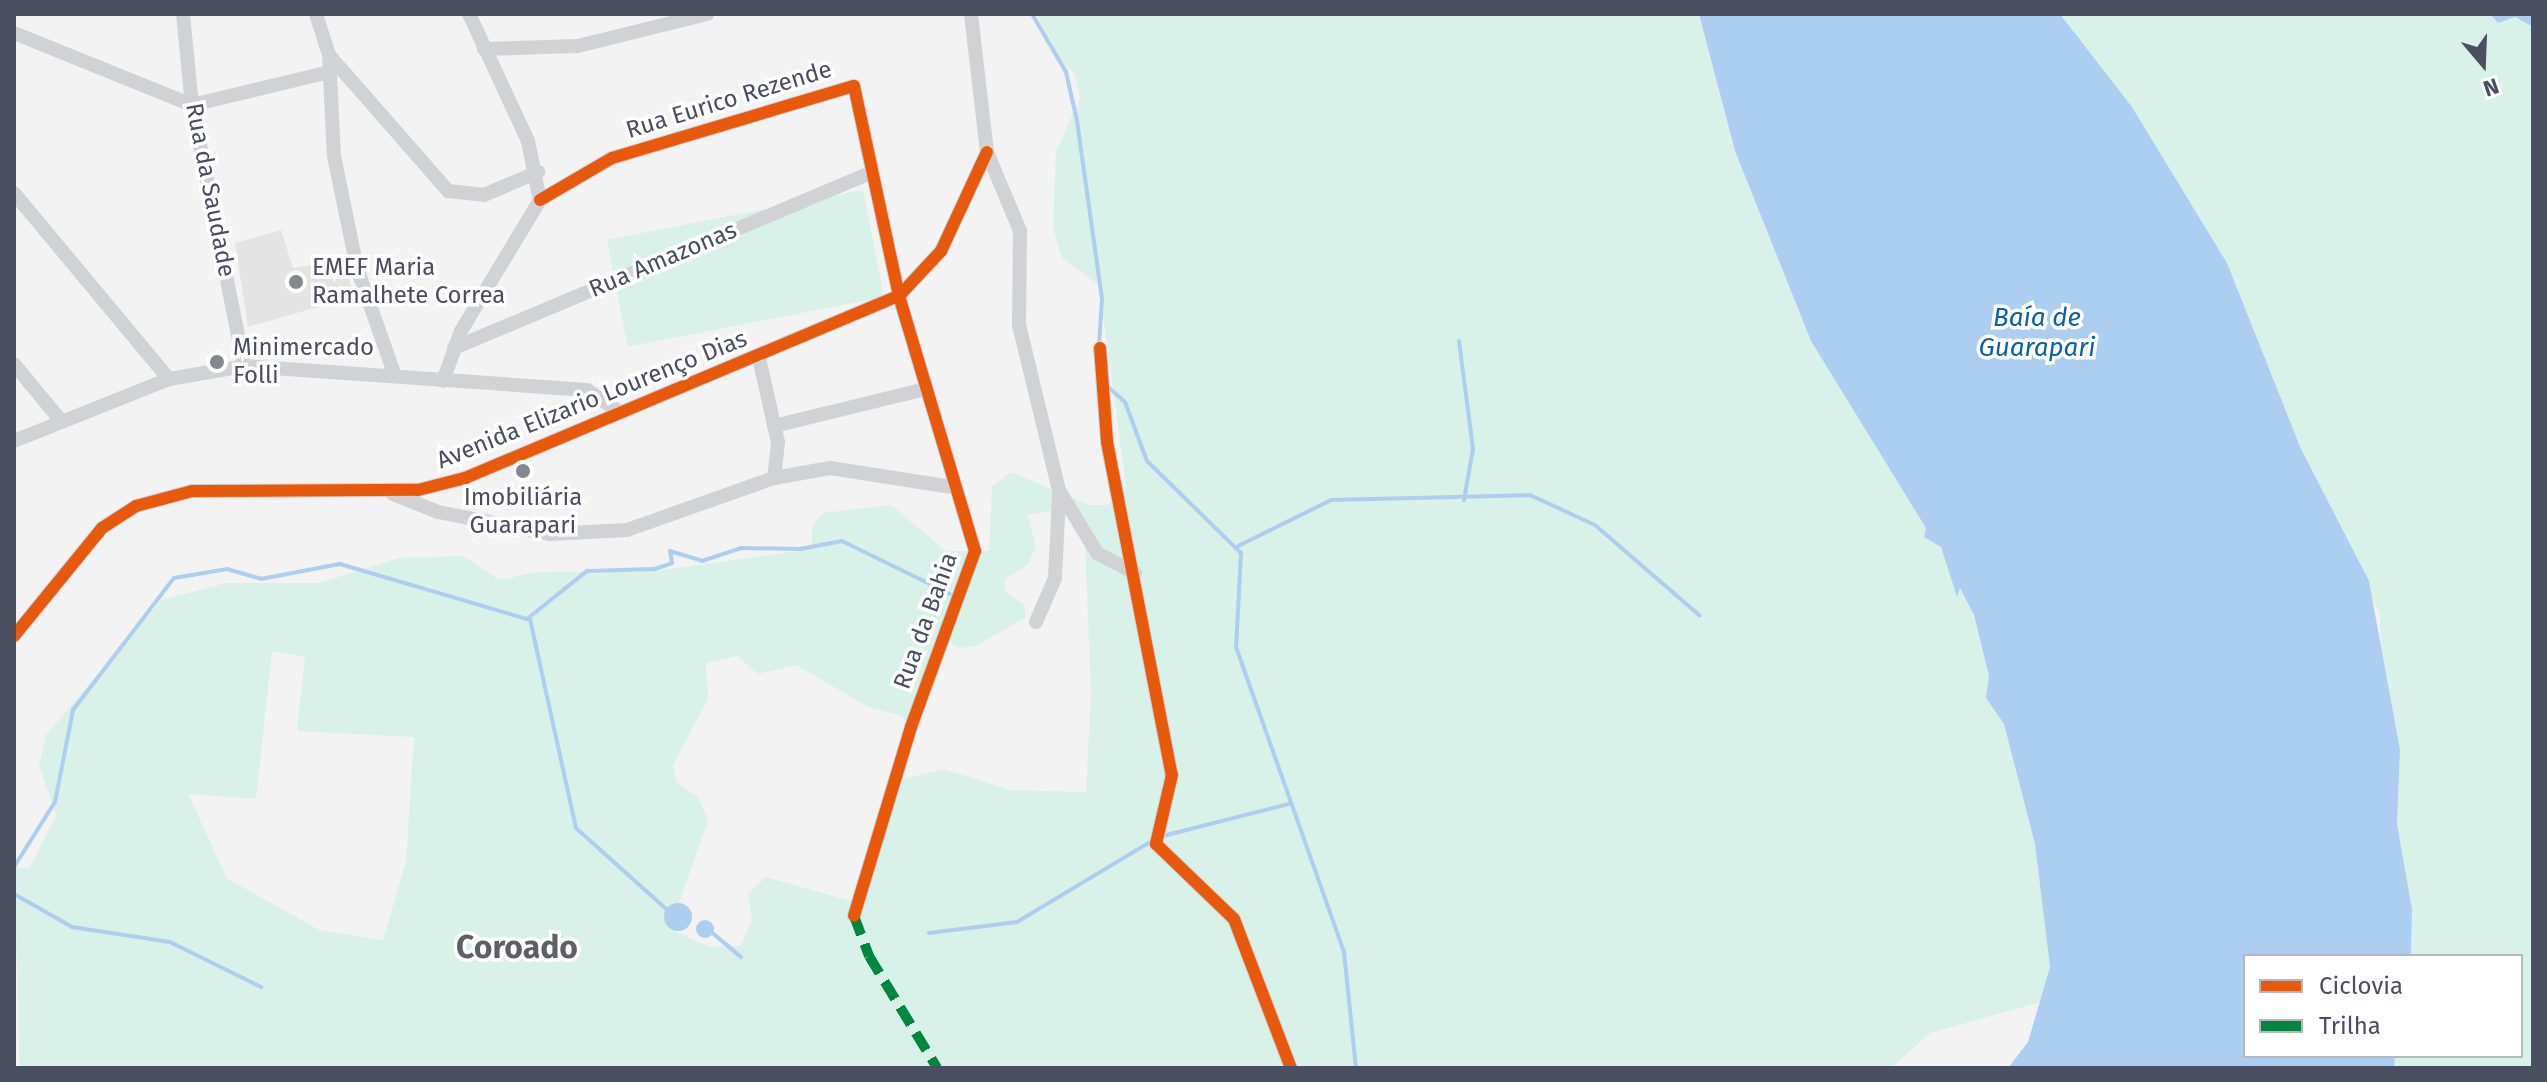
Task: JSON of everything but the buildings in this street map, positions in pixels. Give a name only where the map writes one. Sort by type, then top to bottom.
[{"type":"street","name":"Rua da Saudade","points":[[183,14],[192,105],[244,366]]},
{"type":"street","points":[[316,14],[329,55],[448,191],[484,195],[538,172]]},
{"type":"street","points":[[443,381],[454,348],[540,200],[538,172],[469,14]]},
{"type":"street","points":[[484,49],[578,46],[707,14]]},
{"type":"street","points":[[971,14],[987,152],[1020,231],[1019,325],[1059,490],[1055,578],[1036,622]]},
{"type":"street","points":[[14,33],[192,105],[325,73]]},
{"type":"street","points":[[329,55],[325,73],[357,268],[395,376]]},
{"type":"street","name":"Rua Eurico Rezende","points":[[540,200],[612,158],[854,86],[872,172]]},
{"type":"street","points":[[899,296],[941,251],[987,152]]},
{"type":"street","name":"Rua da Bahia","points":[[854,916],[911,727],[975,551],[975,533],[952,487],[899,296],[872,172]]},
{"type":"street","name":"Rua Amazonas","points":[[454,348],[872,172]]},
{"type":"street","points":[[14,193],[169,379]]},
{"type":"street","name":"Avenida Elizario Lourenço Dias","points":[[14,636],[102,528],[136,506],[192,491],[385,491],[465,478],[759,358],[899,296]]},
{"type":"street","points":[[1100,348],[1107,442],[1172,775],[1156,844],[1234,919],[1291,1068]]},
{"type":"street","points":[[759,358],[774,426],[774,478]]},
{"type":"street","points":[[14,364],[62,422]]},
{"type":"street","points":[[14,441],[169,379],[244,366],[587,390],[621,413]]},
{"type":"street","points":[[774,426],[926,389]]},
{"type":"street","points":[[385,491],[438,512],[550,534],[627,530],[774,478],[865,470],[952,487]]},
{"type":"street","points":[[1059,490],[1097,553],[1135,573]]},
{"type":"shaded area","name":"EMEF Maria Ramalhete Correa","points":[[281,230],[293,268],[345,260],[353,297],[248,327],[235,243]]},
{"type":"green space","points":[[1037,14],[1699,14],[1735,151],[1811,341],[1941,547],[1957,595],[1959,587],[1974,615],[1989,676],[1986,698],[2004,724],[2035,844],[2050,967],[2041,1002],[1930,1033],[1891,1068],[20,1068],[14,867],[29,869],[56,815],[39,765],[46,735],[161,600],[226,583],[319,583],[399,558],[463,556],[500,580],[535,572],[656,571],[811,549],[813,525],[823,513],[891,505],[946,551],[989,551],[992,486],[1011,472],[1089,505],[1108,505],[1126,486],[1099,285],[1062,258],[1053,227],[1056,152],[1080,98],[1074,73],[1056,58]],"holes":[[[1066,497],[1085,542],[1091,694],[1086,792],[1009,790],[944,769],[904,779],[861,904],[766,877],[748,893],[752,919],[741,946],[710,947],[670,929],[708,820],[698,797],[677,783],[673,765],[708,699],[706,663],[737,656],[758,674],[796,665],[870,708],[903,716],[908,729],[943,638],[959,648],[976,646],[1025,618],[1025,605],[1005,591],[1004,580],[1028,564],[1036,547],[1028,515],[1059,509]],[[272,651],[305,657],[297,731],[414,737],[406,861],[383,940],[319,930],[227,878],[188,794],[256,799]]]},
{"type":"green space","points":[[2060,14],[2490,14],[2498,23],[2515,17],[2533,27],[2533,1068],[2394,1068],[2395,1058],[2523,1058],[2523,954],[2411,954],[2412,909],[2397,824],[2400,750],[2381,679],[2380,614],[2301,449],[2227,263],[2132,107]]},
{"type":"green space","points":[[863,190],[884,297],[628,347],[607,240]]},
{"type":"water","name":"Baía de Guarapari","points":[[1699,14],[2060,14],[2132,107],[2227,263],[2301,449],[2369,581],[2400,750],[2397,824],[2412,909],[2411,954],[2243,954],[2243,1058],[2395,1058],[2394,1068],[2008,1068],[2028,1042],[2050,967],[2035,844],[2004,724],[1986,698],[1989,676],[1974,615],[1960,588],[1957,597],[1941,547],[1924,537],[1926,528],[1811,341],[1735,151]]},
{"type":"water","points":[[2490,14],[2533,14],[2533,27],[2515,17],[2498,23]]},
{"type":"water","points":[[678,903],[688,907],[692,917],[688,927],[678,931],[668,927],[664,917],[668,907]]},
{"type":"water","points":[[705,920],[714,929],[705,938],[696,929]]},
{"type":"waterway","points":[[1032,14],[1066,72],[1077,121],[1102,299],[1099,346]]},
{"type":"waterway","points":[[1459,341],[1473,449],[1464,500]]},
{"type":"waterway","points":[[1106,385],[1125,402],[1147,461],[1241,553],[1236,647],[1344,952],[1356,1068]]},
{"type":"waterway","points":[[1238,546],[1331,500],[1530,495],[1595,525],[1699,615]]},
{"type":"waterway","points":[[14,867],[55,802],[73,710],[174,578],[227,569],[261,579],[340,564],[527,619],[587,571],[655,569],[672,563],[670,551],[702,561],[741,548],[800,549],[842,541],[950,594]]},
{"type":"waterway","points":[[530,619],[576,828],[672,914]]},
{"type":"waterway","points":[[1163,836],[1289,804]]},
{"type":"waterway","points":[[929,933],[1017,922],[1152,841]]},
{"type":"waterway","points":[[14,894],[72,927],[170,942],[261,987]]},
{"type":"waterway","points":[[709,930],[741,957]]},
{"type":"marked path","points":[[854,916],[869,956],[937,1068]]},
{"type":"cycle path","points":[[540,200],[612,158],[854,86],[899,296],[975,551],[911,727],[854,916]]},
{"type":"cycle path","points":[[14,636],[102,528],[136,506],[192,491],[418,490],[465,478],[899,296],[941,251],[987,152]]},
{"type":"cycle path","points":[[1100,348],[1107,442],[1172,775],[1156,844],[1234,919],[1291,1068]]},
{"type":"place","name":"EMEF Maria Ramalhete Correa","points":[[296,282]]},
{"type":"place","name":"Minimercado Folli","points":[[217,362]]},
{"type":"place","name":"Imobiliária Guarapari","points":[[523,471]]},
{"type":"district","name":"Coroado","points":[[517,947]]}]
